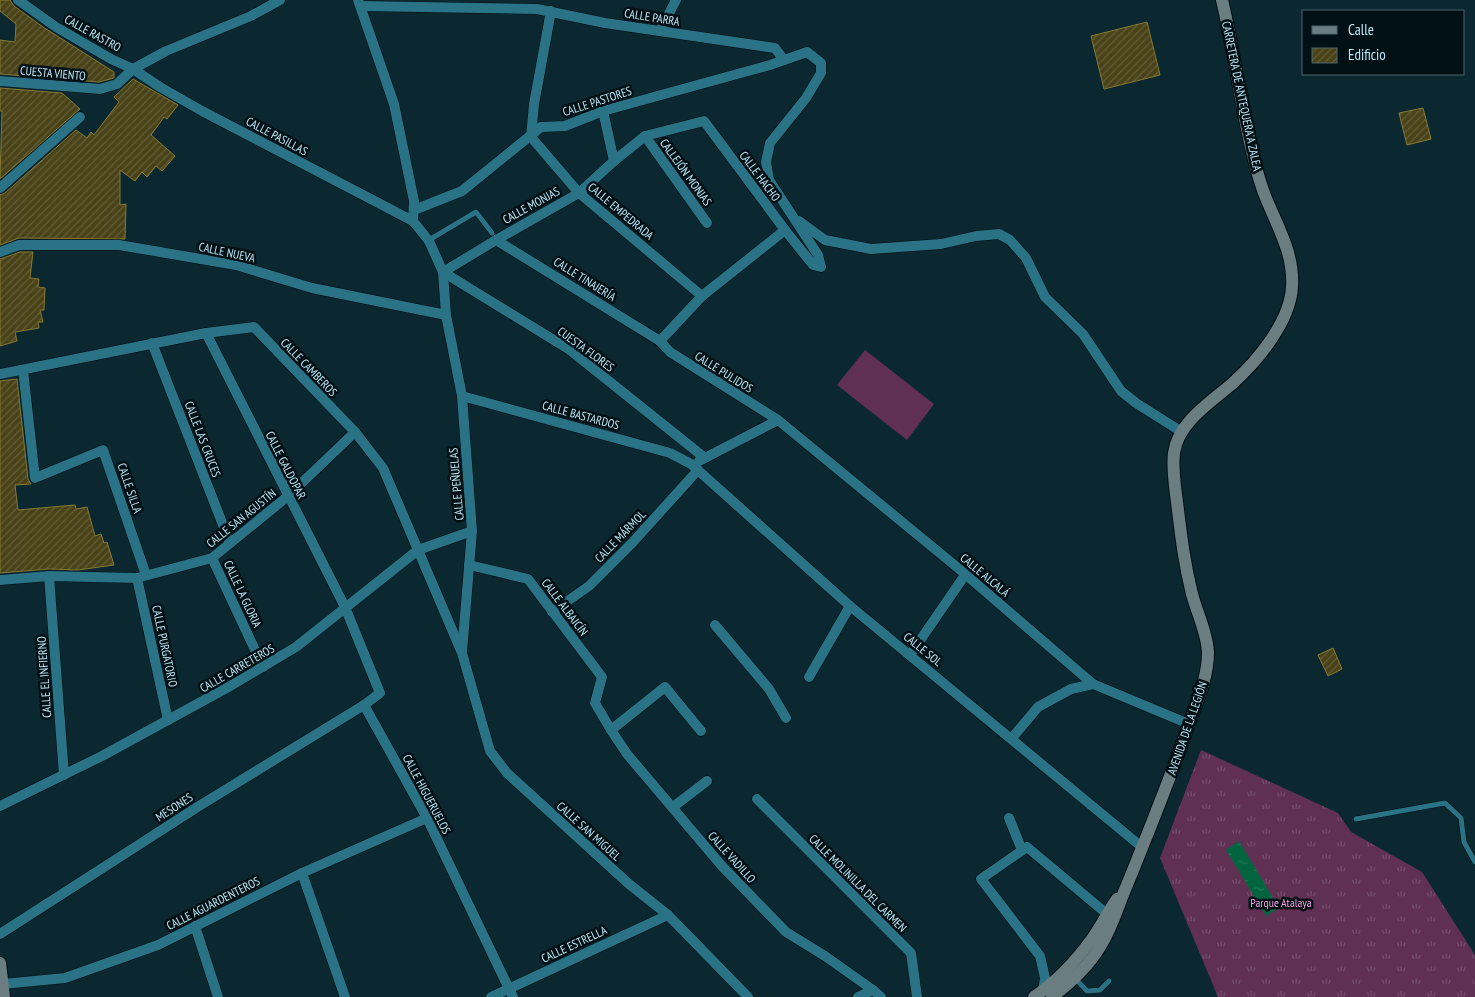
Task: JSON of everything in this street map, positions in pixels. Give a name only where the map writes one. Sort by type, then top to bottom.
[{"type":"main road","name":"CARRETERA DE ANTEQUERA A ZALEA","points":[[1184,564],[1174,476],[1174,452],[1182,432],[1204,406],[1234,382],[1258,359],[1275,334],[1292,290],[1292,264],[1290,257],[1267,201],[1252,151],[1222,0]]},
{"type":"main road","name":"AVENIDA DE LA LEGIÓN","points":[[1041,995],[1075,978],[1101,946],[1115,919],[1126,887],[1143,848],[1205,681],[1208,651],[1204,629],[1184,564]]},
{"type":"main road","name":"AVENIDA DE LA LEGIÓN","points":[[1041,995],[1074,961],[1092,939],[1126,887]]},
{"type":"main road","points":[[0,962],[4,997]]},
{"type":"main road","points":[[1065,997],[1075,978]]},
{"type":"street","name":"CALLE RASTRO","points":[[18,0],[56,27],[133,69]]},
{"type":"street","points":[[133,69],[166,51],[251,16],[280,0]]},
{"type":"street","points":[[660,31],[676,0]]},
{"type":"street","points":[[359,3],[394,104],[414,201],[413,221],[429,241],[443,272]]},
{"type":"street","name":"CALLE PARRA","points":[[359,3],[537,4],[552,12],[605,22],[776,48],[784,60]]},
{"type":"street","points":[[531,137],[534,104],[552,12]]},
{"type":"street","name":"CALLE PASTORES","points":[[414,210],[462,191],[541,128],[565,126],[603,111],[807,52],[821,63],[821,73],[806,98],[770,143],[766,162],[769,180],[794,218]]},
{"type":"street","name":"CUESTA VIENTO","points":[[0,81],[104,89],[117,84],[133,69]]},
{"type":"street","name":"CALLE PASILLAS","points":[[133,69],[202,111],[413,221]]},
{"type":"street","points":[[603,111],[614,161]]},
{"type":"street","points":[[0,188],[80,117]]},
{"type":"street","name":"CALLE HACHO","points":[[579,192],[645,136],[704,121],[785,230]]},
{"type":"street","name":"CALLEJÓN MONJAS","points":[[645,136],[707,223]]},
{"type":"street","name":"CALLE EMPEDRADA","points":[[531,137],[579,192],[702,296]]},
{"type":"street","name":"CALLE MONJAS","points":[[443,272],[494,236],[579,192]]},
{"type":"street","points":[[794,218],[826,240],[871,249],[941,244],[976,236],[999,234],[1010,240],[1026,258],[1045,297],[1083,334],[1121,391],[1136,403],[1182,432]]},
{"type":"street","points":[[660,341],[702,296],[785,230],[813,265],[821,266],[818,254],[794,218]]},
{"type":"street","name":"CALLE TINAJERÍA","points":[[494,236],[660,341]]},
{"type":"street","name":"CALLE NUEVA","points":[[0,252],[20,245],[119,245],[236,265],[312,288],[446,315]]},
{"type":"street","name":"CALLE PEÑUELAS","points":[[443,272],[446,315],[462,396],[472,531],[462,653]]},
{"type":"street","name":"CUESTA FLORES","points":[[443,272],[570,350],[705,458]]},
{"type":"street","name":"CALLE CAMBEROS","points":[[0,374],[206,333],[254,327],[355,432],[383,468],[462,653]]},
{"type":"street","name":"CALLE GALDOPAR","points":[[206,333],[344,607]]},
{"type":"street","name":"CALLE PULIDOS","points":[[660,341],[670,352],[778,420]]},
{"type":"street","name":"CALLE LAS CRUCES","points":[[152,343],[230,543]]},
{"type":"street","name":"CALLE SILLA","points":[[23,370],[35,478],[103,450],[142,577]]},
{"type":"street","name":"CALLE BASTARDOS","points":[[462,396],[670,453],[695,467]]},
{"type":"street","points":[[695,467],[705,458],[778,420]]},
{"type":"street","name":"CALLE ALCALÁ","points":[[778,420],[1093,684],[1189,724]]},
{"type":"street","name":"CALLE SAN AGUSTÍN","points":[[0,580],[49,576],[142,577],[212,558],[288,496],[355,432]]},
{"type":"street","name":"CALLE SOL","points":[[695,467],[850,606],[1143,848]]},
{"type":"street","name":"CALLE MÁRMOL","points":[[552,612],[588,586],[632,542],[695,467]]},
{"type":"street","name":"CALLE CARRETEROS","points":[[0,806],[64,775],[263,667],[296,647],[418,550],[472,531]]},
{"type":"street","name":"CALLE LA GLORIA","points":[[212,558],[263,667]]},
{"type":"street","name":"CALLE ALBAICÍN","points":[[470,565],[528,579],[602,677],[595,703]]},
{"type":"street","points":[[910,655],[965,575]]},
{"type":"street","name":"CALLE EL INFIERNO","points":[[49,576],[64,775]]},
{"type":"street","name":"CALLE PURGATORIO","points":[[142,577],[168,720]]},
{"type":"street","points":[[809,676],[850,606]]},
{"type":"street","points":[[344,607],[380,693],[364,705]]},
{"type":"street","points":[[715,624],[769,689],[786,718]]},
{"type":"street","name":"CALLE SAN MIGUEL","points":[[462,653],[490,751],[507,773],[629,884],[668,915],[748,997]]},
{"type":"street","points":[[1012,738],[1038,706],[1071,689],[1093,684]]},
{"type":"street","points":[[611,730],[665,687],[700,731]]},
{"type":"street","name":"CALLE VADILLO","points":[[595,703],[627,754],[721,865],[786,932],[825,956],[877,993]]},
{"type":"street","name":"CALLE HIGUERUELOS","points":[[364,705],[427,818],[511,993]]},
{"type":"street","name":"MESONES","points":[[0,934],[199,806],[364,705]]},
{"type":"street","points":[[673,807],[707,781]]},
{"type":"street","name":"CALLE MOLINILLA DEL CARMEN","points":[[756,799],[911,953],[917,997]]},
{"type":"street","name":"CALLE AGUARDENTEROS","points":[[3,984],[65,978],[158,945],[302,873],[427,818]]},
{"type":"street","points":[[1009,818],[1022,850]]},
{"type":"street","points":[[1041,995],[1046,978],[1040,956],[981,879],[1027,847],[1107,914]]},
{"type":"street","points":[[302,873],[345,997]]},
{"type":"street","name":"CALLE ESTRELLA","points":[[491,997],[511,993],[668,915]]},
{"type":"street","points":[[195,926],[218,997]]},
{"type":"street","points":[[858,997],[877,993]]},
{"type":"lane","points":[[429,241],[476,212],[494,236]]},
{"type":"lane","points":[[1356,820],[1444,802],[1461,818],[1464,842],[1475,862]]},
{"type":"lane","points":[[1075,978],[1088,990],[1100,990],[1110,981]]},
{"type":"green space","points":[[865,350],[934,404],[907,440],[837,385]]},
{"type":"green space","name":"Parque Atalaya","points":[[1201,750],[1338,813],[1351,832],[1422,872],[1475,955],[1475,997],[1218,997],[1160,858]]},
{"type":"water","points":[[1239,841],[1279,908],[1266,916],[1226,850]]},
{"type":"building","points":[[0,0],[10,0],[14,6],[43,27],[114,72],[114,78],[99,82],[0,74],[0,40],[15,42],[16,24],[0,11]]},
{"type":"building","points":[[1147,22],[1160,75],[1104,89],[1091,36]]},
{"type":"building","points":[[133,79],[178,105],[167,119],[164,117],[151,135],[175,156],[162,171],[156,166],[147,177],[142,172],[135,181],[120,170],[120,205],[126,204],[125,239],[19,238],[0,245],[0,195],[5,193],[76,130],[87,138],[91,132],[94,135],[119,102],[114,97]]},
{"type":"building","points":[[0,88],[62,93],[80,109],[0,179],[2,111],[0,111]]},
{"type":"building","points":[[1423,108],[1431,139],[1407,145],[1399,113]]},
{"type":"building","points":[[20,252],[33,252],[30,278],[39,279],[38,287],[45,288],[44,310],[40,310],[43,322],[38,322],[39,328],[15,332],[17,341],[0,346],[0,259]]},
{"type":"building","points":[[17,379],[28,479],[31,484],[15,485],[18,510],[75,505],[76,509],[87,507],[95,536],[101,534],[104,543],[107,542],[114,565],[78,570],[49,569],[0,573],[0,381]]},
{"type":"building","points":[[1333,648],[1342,669],[1328,676],[1318,655]]}]
